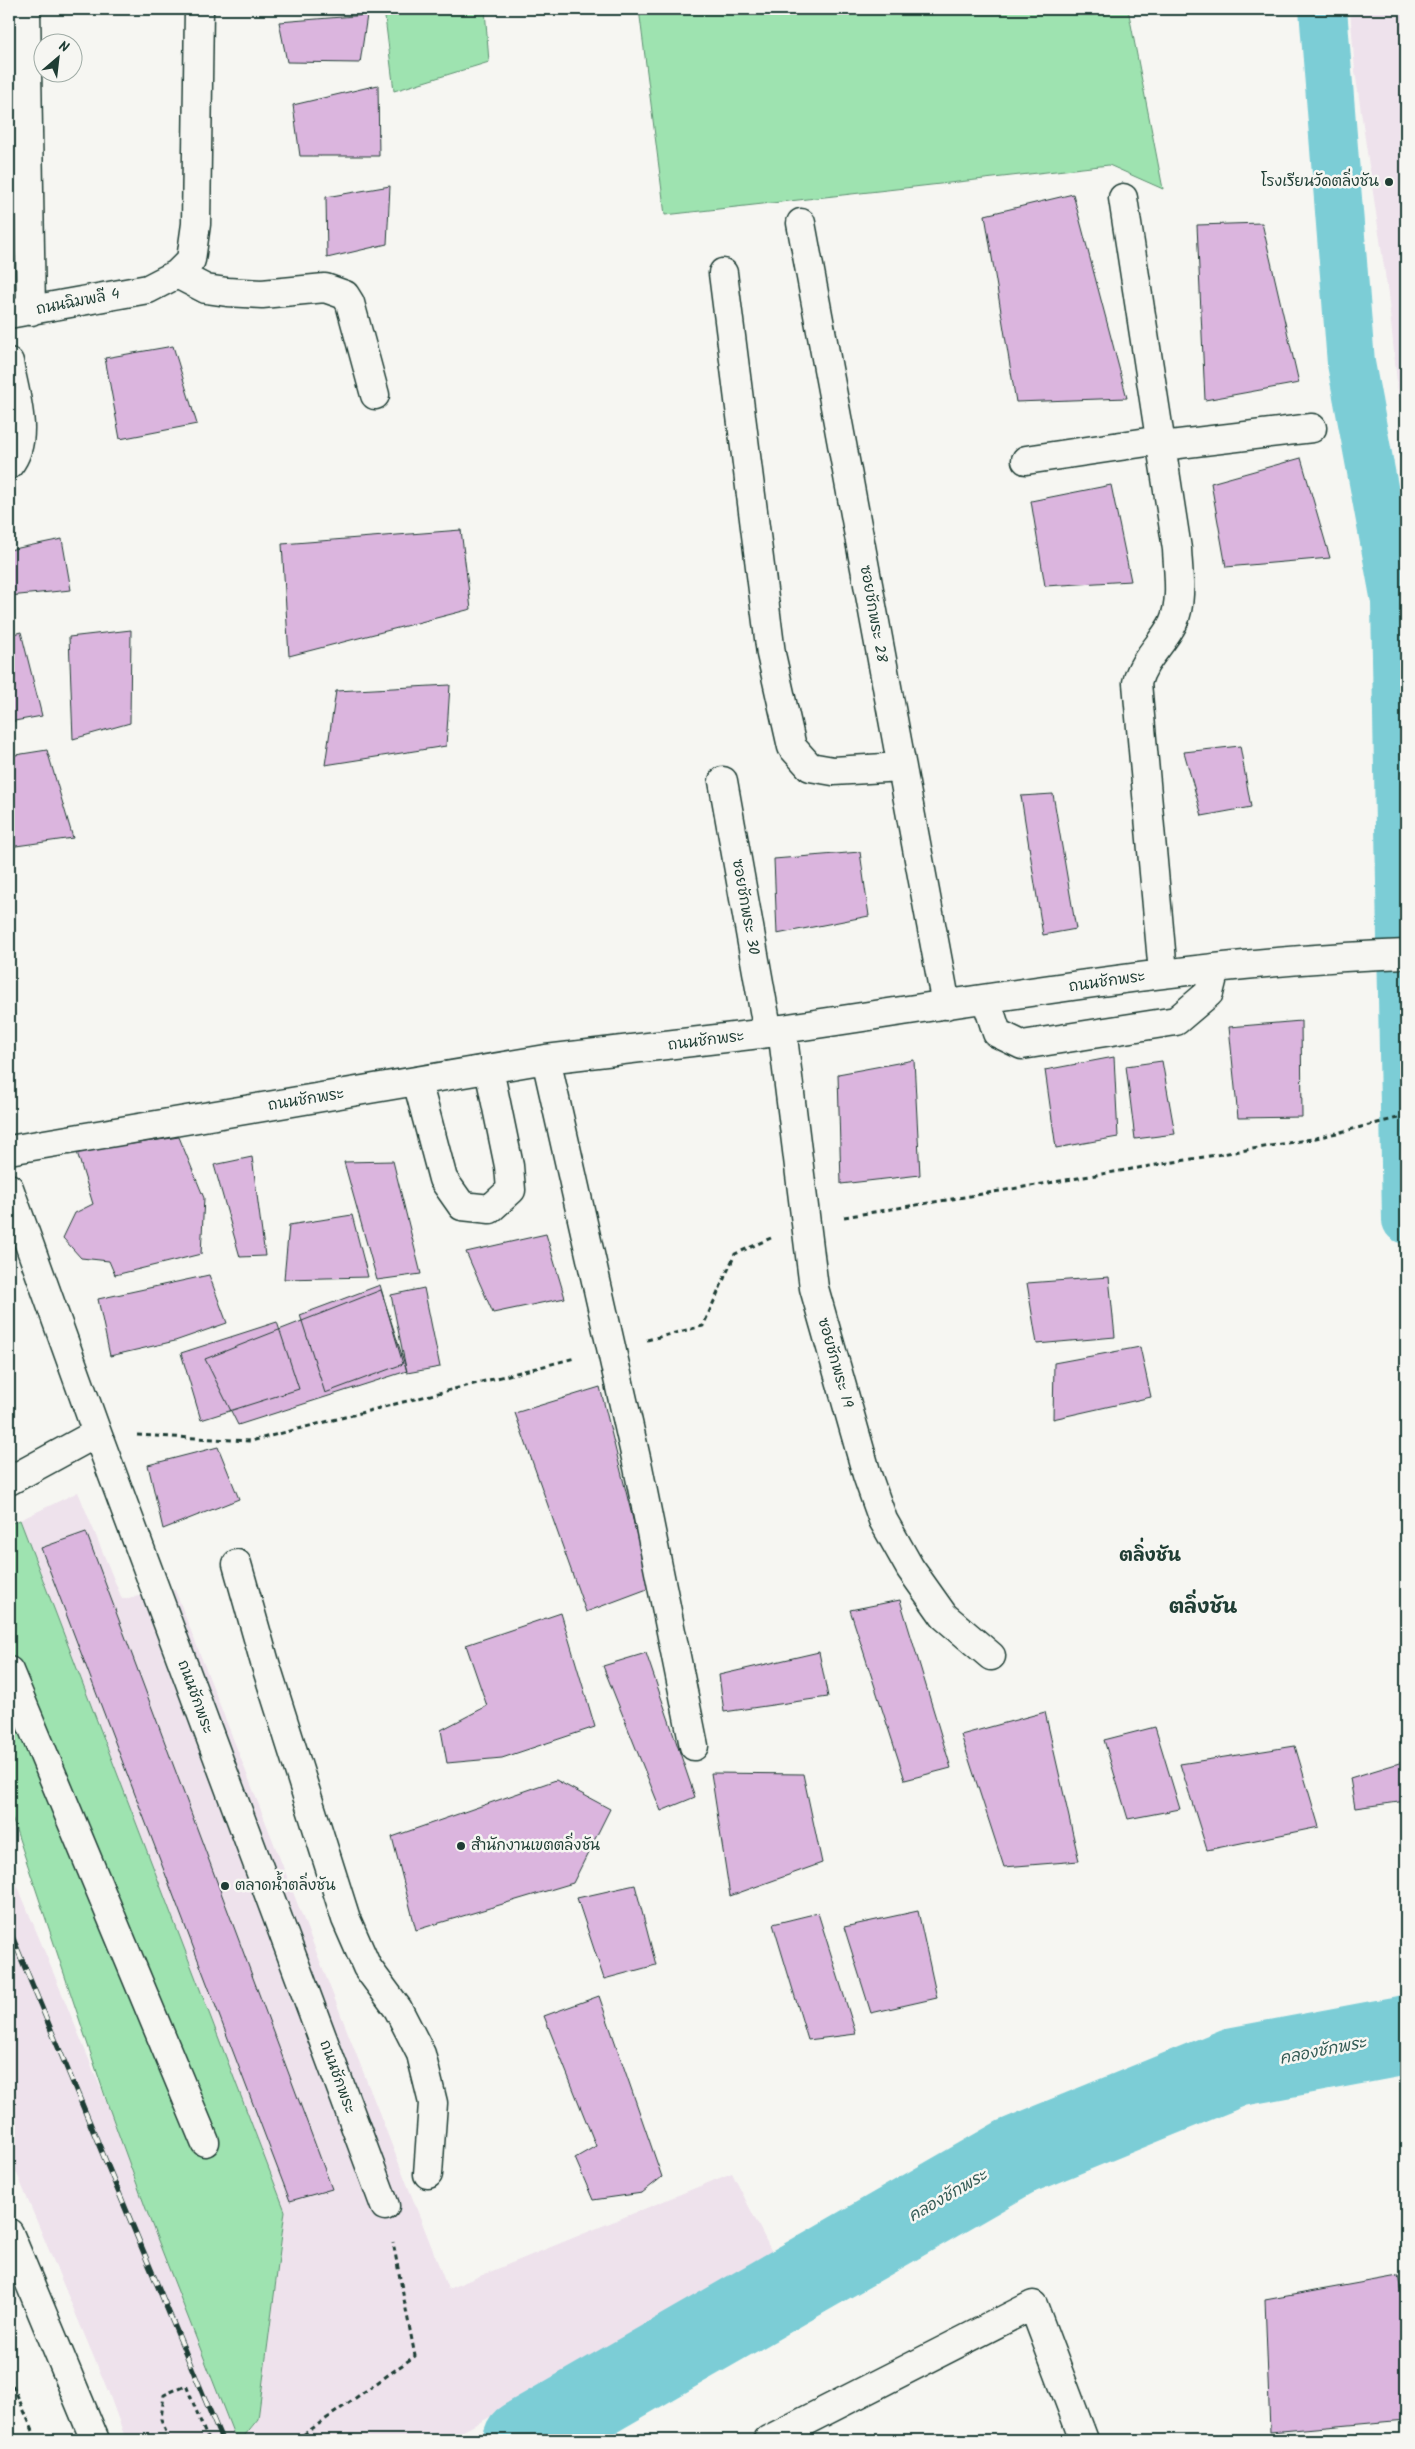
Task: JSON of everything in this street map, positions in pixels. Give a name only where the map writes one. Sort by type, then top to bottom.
[{"type":"street","points":[[20,312],[26,9]]},
{"type":"street","points":[[199,9],[196,224],[191,260],[177,274],[206,289],[220,291],[262,294],[325,288],[345,295],[350,303],[375,395]]},
{"type":"street","points":[[1123,198],[1177,549],[1179,593],[1173,623],[1144,663],[1137,683],[1163,973]]},
{"type":"street","name":"ซอยชักพระ 28","points":[[801,223],[946,1005]]},
{"type":"street","points":[[722,273],[771,654],[792,748],[810,767],[834,771],[902,767]]},
{"type":"street","name":"ถนนฉิมพลี 4","points":[[20,312],[148,289],[177,274]]},
{"type":"street","points":[[9,362],[21,435],[14,459],[9,465]]},
{"type":"street","points":[[1026,460],[1162,443],[1312,428]]},
{"type":"street","name":"ซอยชักพระ 30","points":[[723,781],[775,1031]]},
{"type":"street","name":"ถนนชักพระ","points":[[9,1150],[546,1059],[775,1031],[1163,973],[1364,955],[1406,954]]},
{"type":"street","points":[[986,999],[997,1033],[1022,1045],[1176,1022],[1209,993],[1215,969]]},
{"type":"street","name":"ซอยชักพระ 19","points":[[775,1031],[806,1224],[814,1288],[867,1475],[883,1520],[910,1568],[944,1616],[991,1656]]},
{"type":"street","points":[[546,1059],[640,1477],[694,1746]]},
{"type":"street","points":[[417,1081],[442,1179],[462,1206],[490,1209],[510,1190],[509,1166],[489,1069]]},
{"type":"street","name":"ถนนชักพระ","points":[[9,1188],[97,1433],[385,2206]]},
{"type":"street","points":[[9,1481],[97,1433]]},
{"type":"street","points":[[237,1564],[265,1662],[346,1919],[367,1967],[398,2009],[421,2054],[434,2103],[428,2174]]},
{"type":"street","points":[[9,1671],[204,2142]]},
{"type":"street","points":[[9,2233],[95,2440]]},
{"type":"street","points":[[768,2440],[814,2429],[1033,2304],[1084,2440]]},
{"type":"path","points":[[97,1433],[251,1441],[703,1326],[735,1254],[806,1224],[1312,1139],[1406,1116]]},
{"type":"path","points":[[296,2440],[415,2356],[385,2206]]},
{"type":"path","points":[[9,2377],[37,2440]]},
{"type":"path","points":[[170,2440],[161,2419],[164,2395],[186,2385],[208,2440]]},
{"type":"shaded area","name":"โรงเรียนวัดตลิ่งชัน","points":[[1350,9],[1406,9],[1406,469],[1388,294],[1355,71]]},
{"type":"shaded area","name":"ตลาดน้ำตลิ่งชัน","points":[[78,1492],[122,1599],[175,1590],[448,2289],[732,2173],[779,2266],[446,2440],[243,2440],[258,2419],[285,2211],[20,1520]]},
{"type":"shaded area","points":[[9,1865],[109,2108],[150,2220],[236,2440],[126,2440],[108,2391],[9,2155]]},
{"type":"green space","points":[[384,9],[485,9],[489,62],[394,91]]},
{"type":"green space","points":[[639,9],[1128,9],[1163,189],[1109,165],[665,215]]},
{"type":"green space","points":[[20,1520],[285,2211],[258,2419],[241,2440],[236,2440],[150,2220],[109,2108],[9,1809],[9,1524]]},
{"type":"building","points":[[367,15],[360,63],[287,62],[279,22]]},
{"type":"building","points":[[378,85],[379,156],[300,156],[293,105]]},
{"type":"building","points":[[390,186],[387,244],[327,258],[326,197]]},
{"type":"building","points":[[1073,194],[1127,398],[1016,402],[985,215]]},
{"type":"building","points":[[1262,223],[1299,383],[1205,400],[1197,225]]},
{"type":"building","points":[[173,346],[197,424],[120,439],[105,358]]},
{"type":"building","points":[[1301,458],[1330,558],[1226,567],[1211,483]]},
{"type":"building","points":[[1111,485],[1131,581],[1045,586],[1031,501]]},
{"type":"building","points":[[461,530],[471,609],[289,656],[282,544]]},
{"type":"building","points":[[62,539],[71,590],[9,596],[9,550]]},
{"type":"building","points":[[131,630],[130,723],[73,739],[69,637]]},
{"type":"building","points":[[21,632],[42,716],[9,722],[9,635]]},
{"type":"building","points":[[450,685],[446,746],[325,765],[336,691]]},
{"type":"building","points":[[1240,746],[1251,807],[1202,816],[1184,752]]},
{"type":"building","points":[[47,750],[73,838],[9,847],[9,756]]},
{"type":"building","points":[[1053,794],[1076,929],[1043,935],[1021,796]]},
{"type":"building","points":[[860,852],[869,916],[777,934],[774,859]]},
{"type":"building","points":[[1301,1021],[1302,1117],[1238,1118],[1229,1027]]},
{"type":"building","points":[[1114,1057],[1118,1137],[1056,1148],[1045,1070]]},
{"type":"building","points":[[914,1060],[920,1175],[841,1184],[838,1074]]},
{"type":"building","points":[[1162,1061],[1175,1134],[1135,1139],[1126,1066]]},
{"type":"building","points":[[179,1137],[204,1198],[201,1254],[115,1275],[109,1261],[81,1258],[63,1238],[75,1213],[93,1204],[77,1152]]},
{"type":"building","points":[[252,1157],[265,1256],[240,1257],[214,1165]]},
{"type":"building","points":[[393,1161],[421,1274],[377,1280],[344,1162]]},
{"type":"building","points":[[352,1215],[368,1277],[284,1279],[289,1225]]},
{"type":"building","points":[[546,1234],[565,1298],[493,1313],[466,1252]]},
{"type":"building","points":[[209,1275],[227,1323],[175,1341],[110,1356],[98,1299]]},
{"type":"building","points":[[1109,1277],[1115,1337],[1037,1344],[1027,1283]]},
{"type":"building","points":[[380,1285],[403,1364],[325,1393],[300,1315]]},
{"type":"building","points":[[424,1288],[440,1367],[407,1373],[391,1295]]},
{"type":"building","points":[[381,1290],[407,1371],[238,1425],[205,1359]]},
{"type":"building","points":[[277,1322],[299,1389],[201,1420],[181,1353]]},
{"type":"building","points":[[1140,1347],[1151,1397],[1053,1419],[1054,1363]]},
{"type":"building","points":[[600,1387],[650,1588],[586,1612],[515,1413]]},
{"type":"building","points":[[218,1447],[239,1499],[163,1529],[148,1465]]},
{"type":"building","points":[[86,1532],[332,2189],[290,2201],[41,1548]]},
{"type":"building","points":[[900,1600],[951,1768],[905,1780],[850,1610]]},
{"type":"building","points":[[561,1613],[595,1727],[502,1758],[447,1763],[441,1730],[487,1706],[466,1645]]},
{"type":"building","points":[[819,1652],[828,1697],[724,1712],[719,1675]]},
{"type":"building","points":[[646,1653],[695,1797],[661,1811],[603,1666]]},
{"type":"building","points":[[1045,1712],[1079,1861],[1004,1867],[961,1735]]},
{"type":"building","points":[[1155,1727],[1180,1809],[1128,1819],[1104,1740]]},
{"type":"building","points":[[1295,1746],[1319,1827],[1207,1850],[1180,1764]]},
{"type":"building","points":[[1406,1761],[1406,1801],[1355,1808],[1350,1778]]},
{"type":"building","points":[[711,1773],[803,1774],[822,1863],[730,1896]]},
{"type":"building","points":[[556,1780],[610,1809],[573,1883],[416,1930],[392,1837]]},
{"type":"building","points":[[635,1885],[656,1965],[604,1979],[577,1898]]},
{"type":"building","points":[[918,1911],[937,1998],[871,2013],[844,1927]]},
{"type":"building","points":[[818,1913],[856,2034],[808,2040],[773,1924]]},
{"type":"building","points":[[599,1996],[662,2177],[642,2193],[593,2200],[575,2158],[596,2146],[544,2016]]},
{"type":"building","points":[[1398,2276],[1406,2319],[1406,2420],[1270,2432],[1265,2300]]},
{"type":"waterway","points":[[1323,9],[1351,363],[1395,601],[1406,1220]]},
{"type":"waterway","name":"คลองชักพระ","points":[[523,2440],[1015,2157],[1235,2067],[1406,2035]]},
{"type":"railway","points":[[9,1929],[222,2440]]},
{"type":"place","name":"โรงเรียนวัดตลิ่งชัน","points":[[1389,182]]},
{"type":"place","name":"สำนักงานเขตตลิ่งชัน","points":[[461,1846]]},
{"type":"place","name":"ตลาดน้ำตลิ่งชัน","points":[[225,1886]]},
{"type":"district","name":"ตลิ่งชัน","points":[[1150,1556]]},
{"type":"district","name":"ตลิ่งชัน","points":[[1203,1608]]}]
